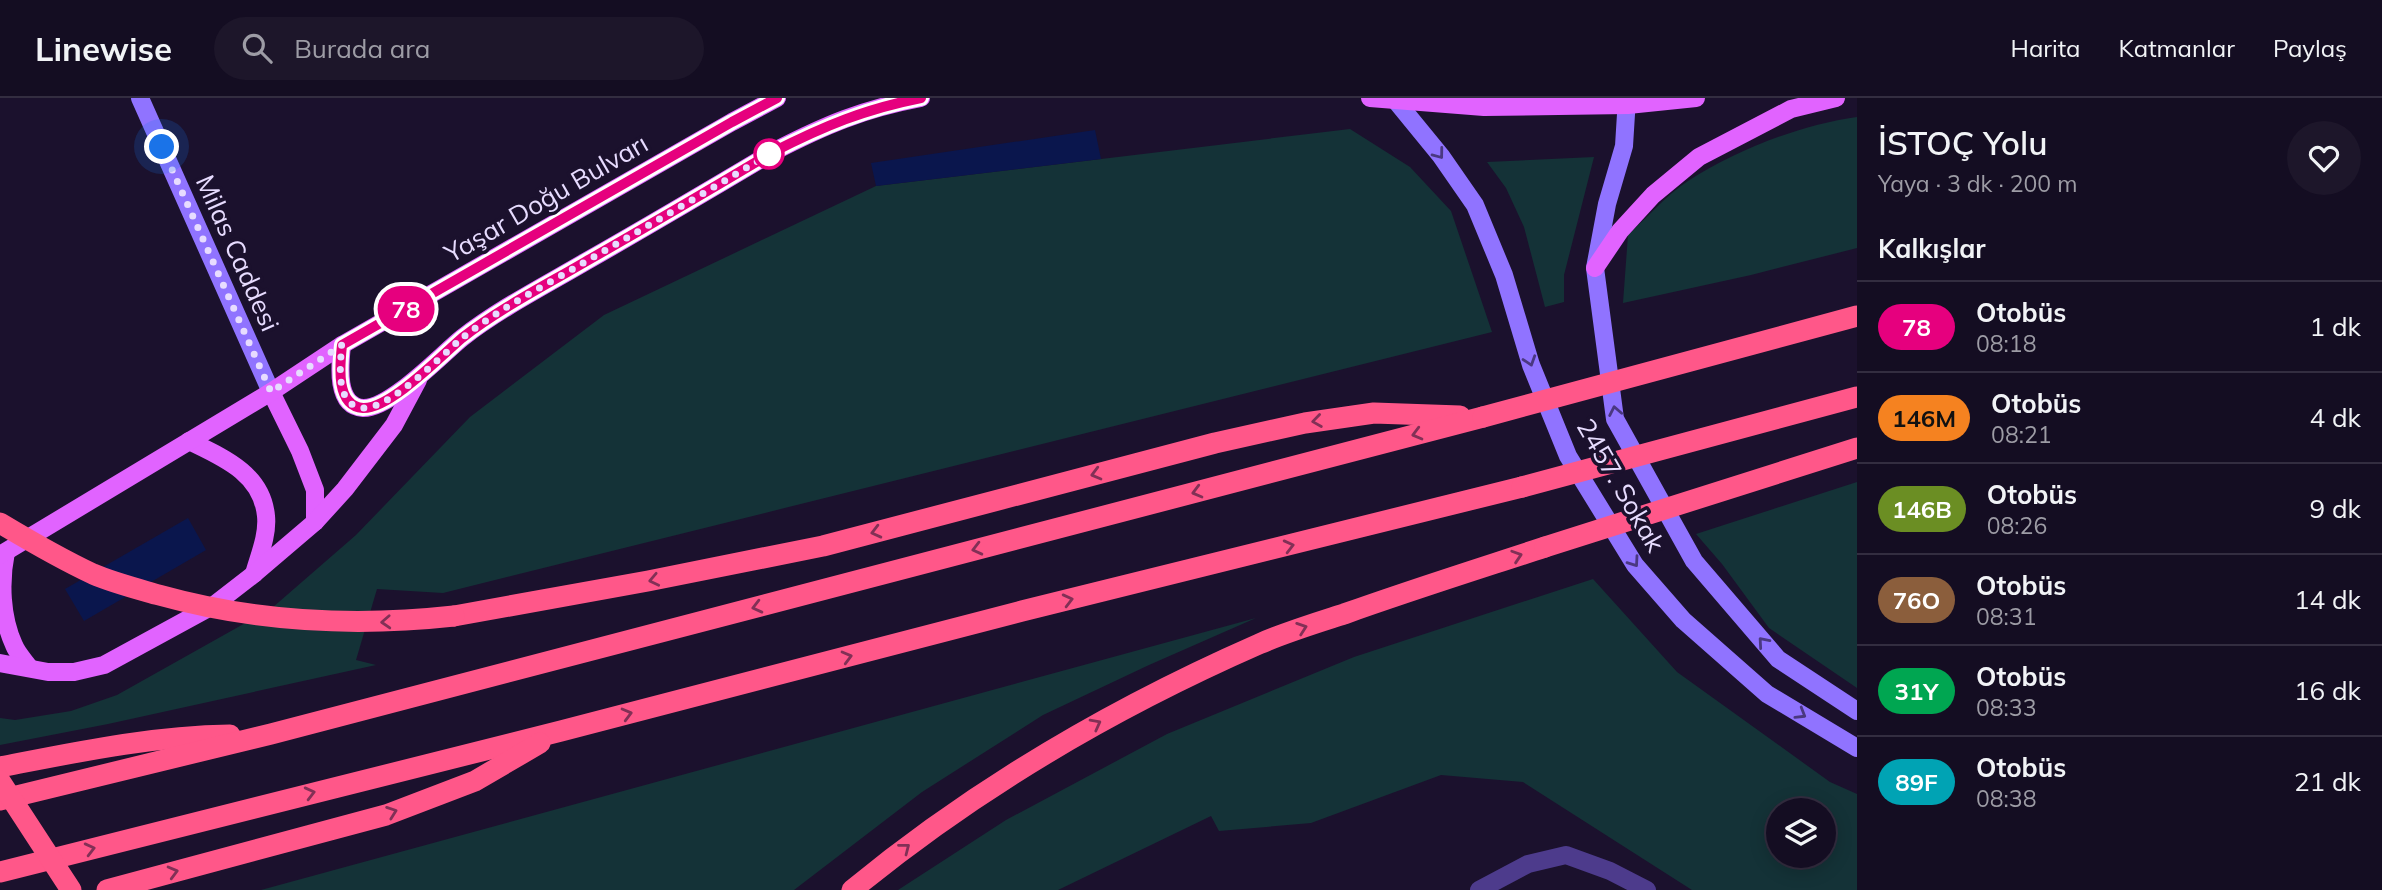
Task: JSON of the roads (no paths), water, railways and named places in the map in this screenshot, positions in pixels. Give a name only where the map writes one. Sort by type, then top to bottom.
[{"type":"highway","points":[[0,800],[271,734],[1483,417],[1857,316]]},
{"type":"highway","points":[[0,872],[1522,486],[1857,397]]},
{"type":"highway","points":[[0,523],[96,575],[192,604],[250,615],[377,623],[454,617],[823,546],[1215,443],[1305,423],[1374,412],[1483,417]]},
{"type":"highway","points":[[852,890],[940,821],[1002,779],[1072,737],[1261,642],[1545,547],[1857,448]]},
{"type":"highway","points":[[107,890],[386,815],[475,782],[561,731]]},
{"type":"highway","points":[[0,767],[103,746],[188,735],[271,734]]},
{"type":"highway","points":[[0,781],[71,890]]},
{"type":"main road","name":"Milas Caddesi","points":[[140,98],[271,392]]},
{"type":"main road","name":"Yaşar Doğu Bulvarı","points":[[3,554],[271,392],[342,345],[777,98]]},
{"type":"main road","points":[[342,345],[339,369],[348,401],[361,408],[376,406],[420,377],[466,335],[524,297],[773,152],[856,113],[921,98]]},
{"type":"main road","points":[[1370,98],[1484,107],[1696,98]]},
{"type":"main road","points":[[1595,268],[1620,231],[1653,195],[1699,157],[1791,109],[1836,98]]},
{"type":"main road","name":"2457. Sokak","points":[[1396,101],[1441,156],[1475,205],[1504,275],[1531,365],[1568,456],[1635,565],[1683,620],[1767,694],[1857,748]]},
{"type":"main road","name":"2457. Sokak","points":[[1627,102],[1624,146],[1607,204],[1595,268],[1615,419],[1694,561],[1778,659],[1857,711]]},
{"type":"main road","points":[[0,663],[47,672],[74,671],[104,665],[214,605],[315,522],[345,489],[394,425],[420,377]]},
{"type":"main road","points":[[271,392],[300,451],[315,490],[315,522]]},
{"type":"main road","points":[[188,441],[222,457],[245,472],[259,491],[266,516],[264,539],[254,574]]},
{"type":"main road","points":[[3,554],[2,573],[8,622],[14,645],[29,667]]},
{"type":"lane","points":[[1479,890],[1528,864],[1566,855],[1610,871],[1647,890]]}]
